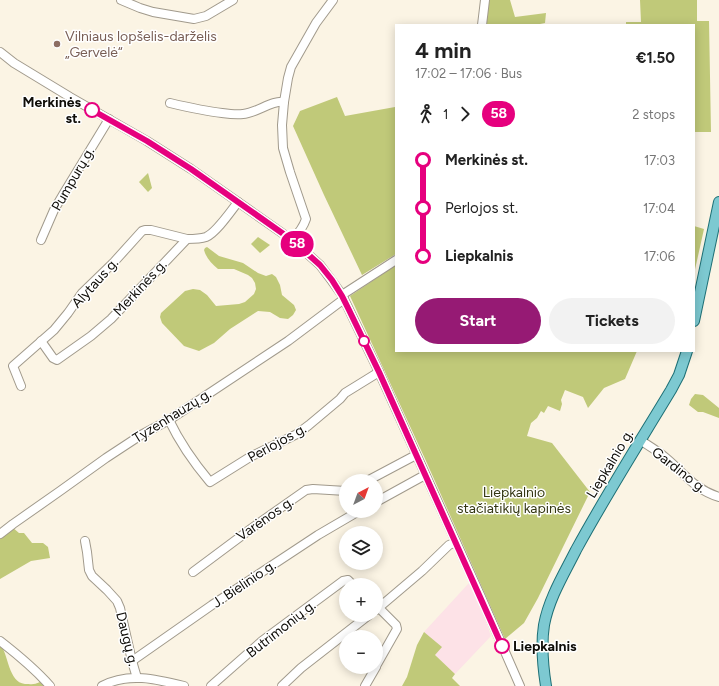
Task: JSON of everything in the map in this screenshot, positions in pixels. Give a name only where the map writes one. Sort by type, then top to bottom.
[{"type":"main road","points":[[695,316],[719,202]]},
{"type":"main road","name":"Liepkalnio g.","points":[[546,686],[543,632],[548,609],[585,533],[679,375],[687,352]]},
{"type":"street","points":[[121,0],[153,12],[194,19],[206,16],[233,0]]},
{"type":"street","points":[[292,240],[304,225],[306,219],[287,165],[283,148],[282,125],[288,78],[291,67],[316,23],[333,0]]},
{"type":"street","points":[[482,24],[485,0]]},
{"type":"street","points":[[0,52],[27,71],[147,141],[191,169],[292,240],[320,265],[343,297],[379,372],[520,686]]},
{"type":"street","points":[[170,103],[207,111],[238,115],[256,112],[273,103],[284,102]]},
{"type":"street","name":"Pumpurų g.","points":[[41,240],[53,212],[64,192],[109,119]]},
{"type":"street","points":[[187,239],[199,239],[210,235],[238,202]]},
{"type":"street","name":"Alytaus g.","points":[[21,386],[12,366],[54,330],[82,294],[142,231],[151,230],[187,239]]},
{"type":"street","name":"Merkinės g.","points":[[41,341],[53,358],[57,360],[91,336],[111,319],[187,239]]},
{"type":"street","name":"Tyzenhauzų g.","points":[[0,534],[106,458],[141,435],[169,420],[288,341],[373,274],[395,261]]},
{"type":"street","name":"Perlojos g.","points":[[169,420],[179,441],[210,482],[250,457],[297,434],[309,426],[345,393],[379,372]]},
{"type":"street","name":"Gardino g.","points":[[640,440],[667,458],[692,483],[709,494],[719,497]]},
{"type":"street","points":[[380,474],[416,455]]},
{"type":"street","points":[[383,498],[425,475]]},
{"type":"street","name":"Varėnos g.","points":[[193,572],[306,490],[339,491]]},
{"type":"street","name":"J. Bielinio g.","points":[[132,661],[212,605],[318,535],[347,518]]},
{"type":"street","name":"Daugų g.","points":[[85,541],[88,570],[117,601],[120,608],[137,678]]},
{"type":"street","points":[[383,603],[422,571],[448,545],[456,542]]},
{"type":"street","name":"Butrimonių g.","points":[[211,686],[262,641],[339,584]]},
{"type":"street","points":[[383,613],[396,625],[397,629],[383,654]]},
{"type":"street","points":[[282,686],[300,669],[360,622]]},
{"type":"street","points":[[0,641],[17,654],[50,686]]},
{"type":"street","points":[[365,686],[372,674]]},
{"type":"street","points":[[102,686],[122,679],[137,678],[160,680],[184,686]]},
{"type":"shaded area","points":[[469,583],[491,636],[455,674],[435,655],[441,647],[424,632]]},
{"type":"green space","points":[[488,0],[510,0],[515,17],[546,13],[545,23],[540,24],[486,24]]},
{"type":"green space","points":[[640,0],[697,0],[697,21],[709,21],[711,132],[695,132],[695,24],[626,24],[626,22],[641,22]]},
{"type":"green space","points":[[337,97],[345,116],[395,107],[395,255],[362,275],[293,126],[300,111]]},
{"type":"green space","points":[[148,173],[152,188],[148,192],[139,182]]},
{"type":"green space","points":[[695,226],[704,229],[695,270]]},
{"type":"green space","points":[[258,237],[270,245],[260,253],[251,244]]},
{"type":"green space","points":[[207,247],[219,256],[243,263],[258,273],[266,276],[272,274],[276,277],[280,285],[282,295],[294,305],[296,310],[293,315],[288,319],[280,318],[270,312],[258,311],[230,329],[214,343],[199,351],[184,346],[162,323],[160,317],[161,313],[185,291],[193,289],[200,290],[207,295],[216,306],[245,302],[254,294],[256,289],[255,283],[248,275],[234,269],[218,269],[211,263],[204,250]]},
{"type":"green space","name":"Liepkalnio stačiatikių kapinės","points":[[395,266],[395,352],[637,352],[625,379],[604,388],[588,408],[583,397],[565,390],[561,400],[562,404],[560,411],[548,406],[544,413],[541,411],[537,418],[531,423],[527,436],[552,443],[590,492],[538,598],[524,623],[505,639],[426,461],[350,296]]},
{"type":"green space","points":[[695,394],[703,395],[719,408],[719,418],[703,412],[698,412],[689,405]]},
{"type":"green space","points":[[12,527],[19,533],[24,533],[32,543],[43,543],[48,547],[50,558],[31,561],[0,579],[0,537]]},
{"type":"green space","points":[[424,632],[442,647],[435,655],[455,674],[452,678],[460,686],[402,686],[407,677],[417,645]]},
{"type":"green space","points":[[0,644],[12,673],[19,682],[34,684],[40,682],[45,686],[0,686]]},
{"type":"bus line","name":"58","points":[[92,110],[147,141],[191,169],[292,240],[320,265],[332,280],[342,296],[379,372],[502,646]]},
{"type":"place","name":"Vilniaus lopšelis-darželis „Gervelė“","points":[[57,44]]},
{"type":"place","name":"Merkinės st.","points":[[92,110]]},
{"type":"place","name":"Liepkalnis","points":[[502,646]]}]
